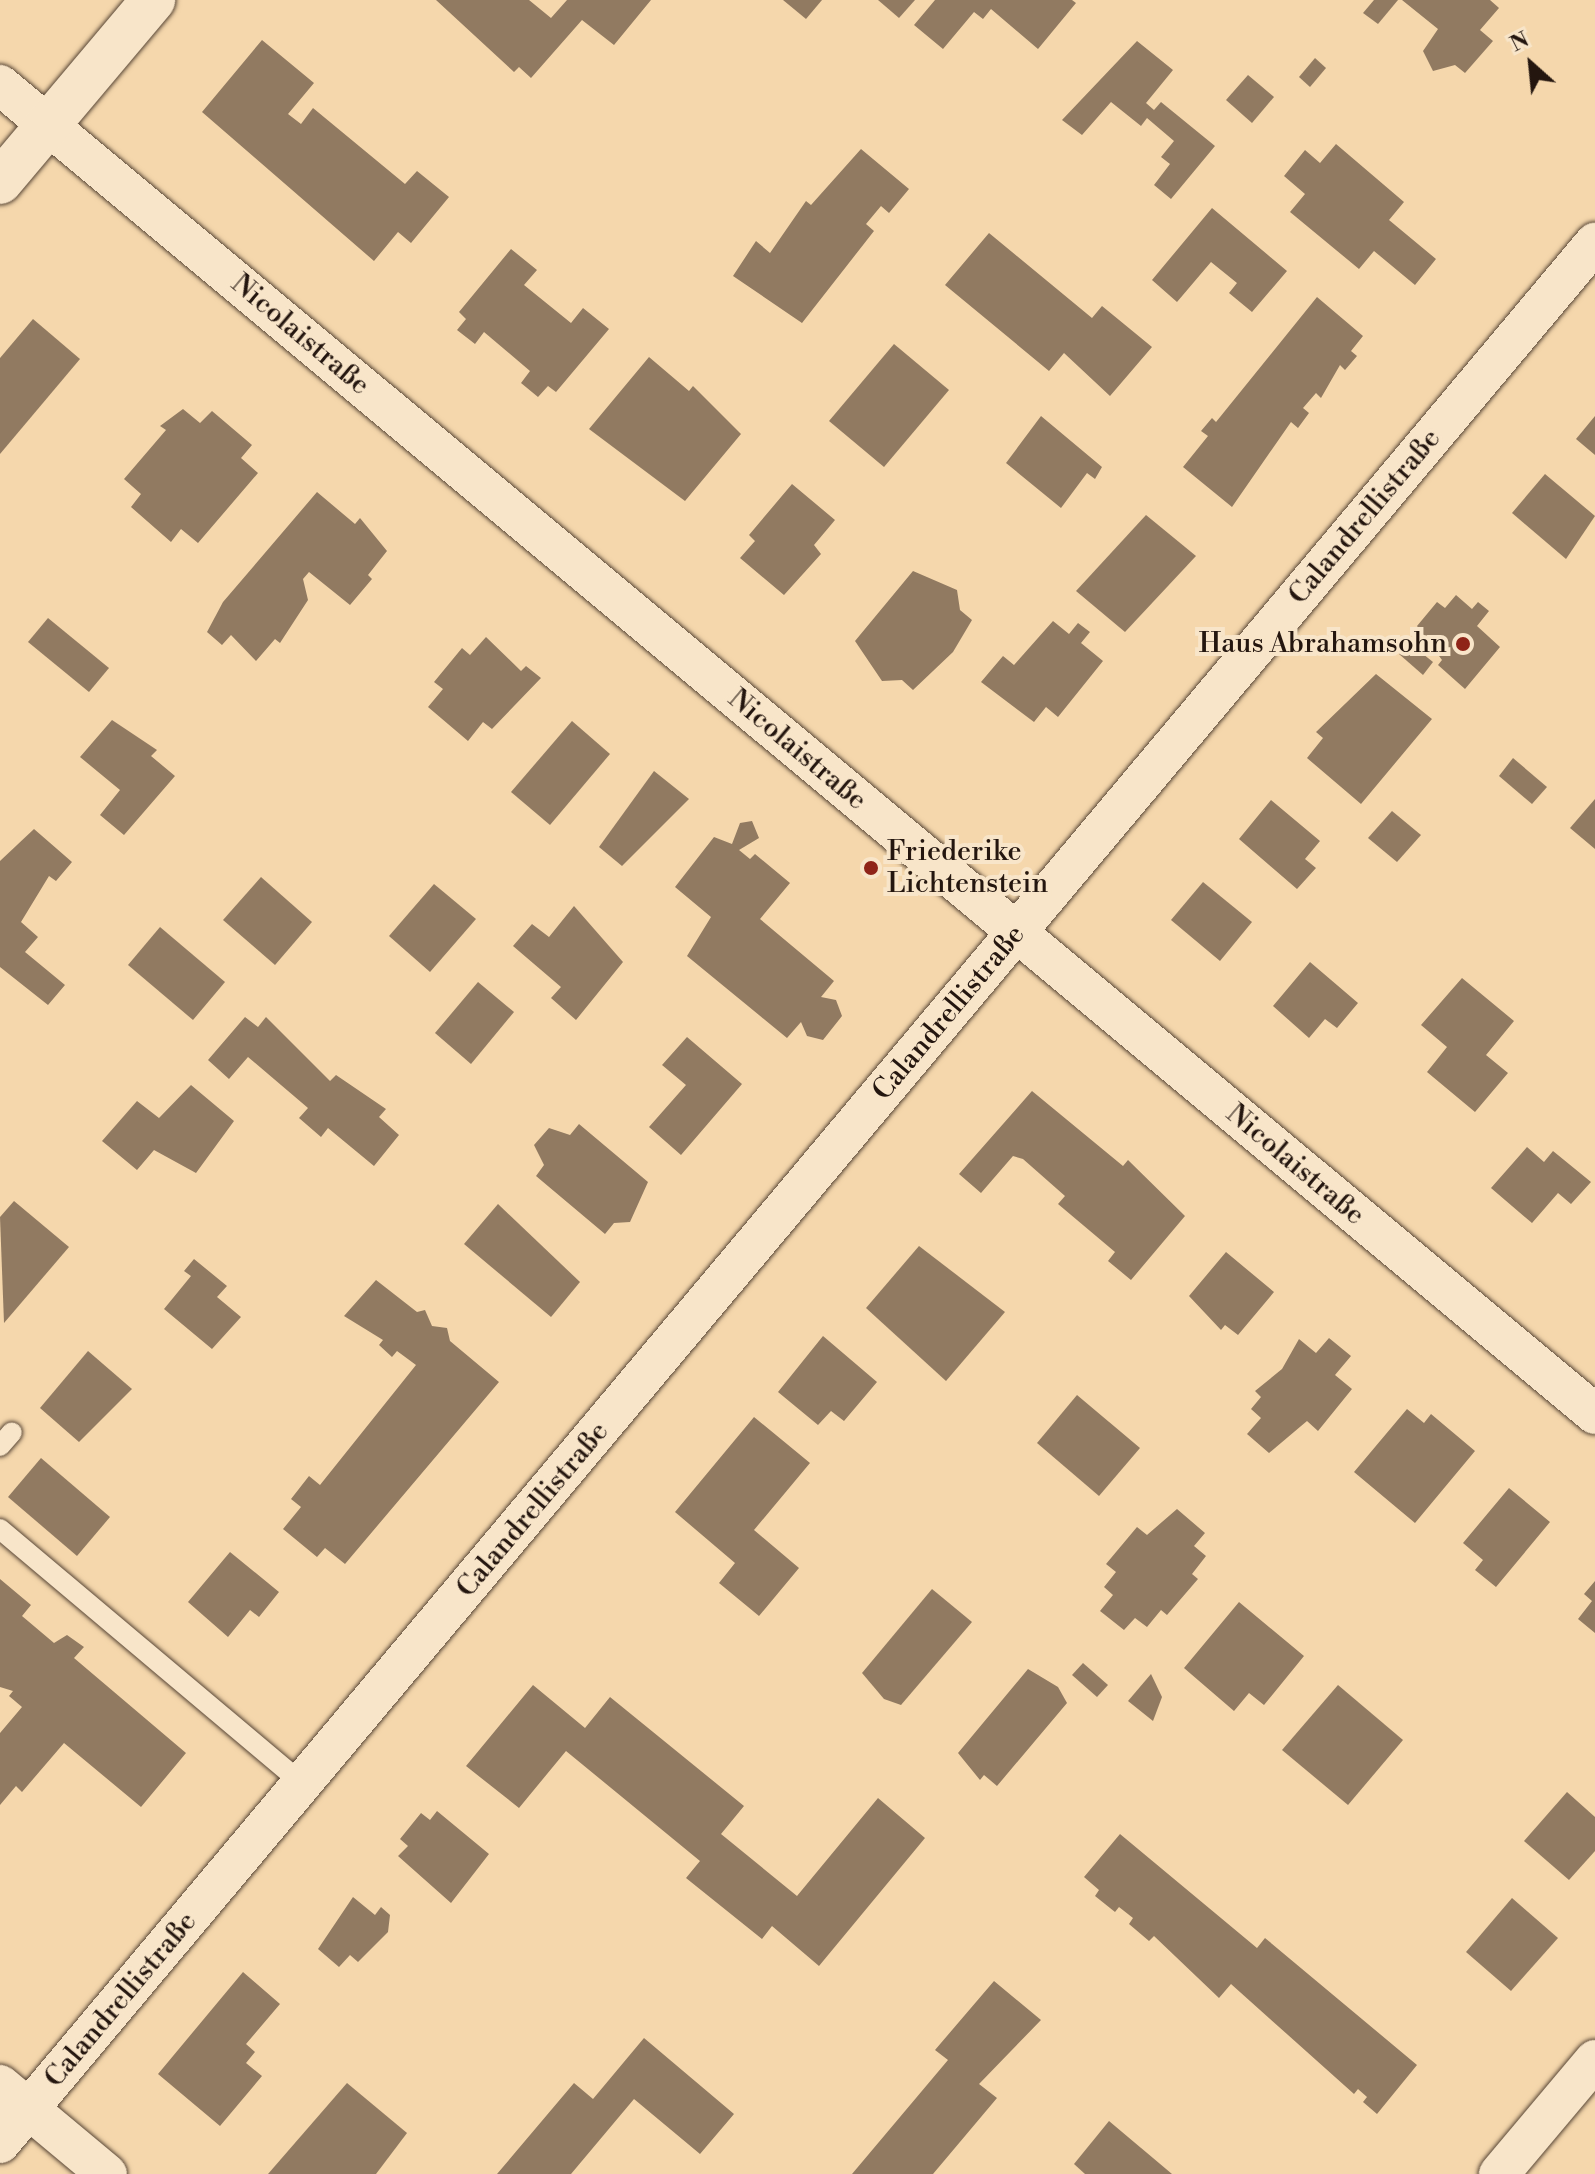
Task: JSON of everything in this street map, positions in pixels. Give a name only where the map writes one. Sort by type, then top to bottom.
[{"type":"street","points":[[0,182],[153,0]]},
{"type":"street","name":"Nicolaistraße","points":[[0,85],[1595,1414]]},
{"type":"street","name":"Calandrellistraße","points":[[0,2143],[15,2097],[303,1784],[1595,243]]},
{"type":"street","points":[[1499,2174],[1595,2060]]},
{"type":"street","points":[[15,2097],[107,2174]]},
{"type":"lane","points":[[0,1529],[303,1784]]},
{"type":"building","points":[[436,0],[529,0],[551,18],[567,0],[651,0],[614,45],[582,20],[531,78],[519,67],[514,72]]},
{"type":"building","points":[[783,0],[822,0],[806,19]]},
{"type":"building","points":[[878,0],[915,0],[899,18]]},
{"type":"building","points":[[935,0],[1072,0],[1076,3],[1038,49],[991,9],[983,19],[974,12],[943,49],[914,25]]},
{"type":"building","points":[[1374,0],[1398,0],[1378,24],[1363,13]]},
{"type":"building","points":[[1402,0],[1490,0],[1499,8],[1480,30],[1493,41],[1465,73],[1455,65],[1433,71],[1423,51],[1438,29]]},
{"type":"building","points":[[262,40],[314,83],[288,114],[301,124],[313,108],[405,184],[417,171],[449,197],[411,243],[398,232],[374,261],[202,112]]},
{"type":"building","points":[[1137,41],[1173,70],[1146,103],[1154,110],[1161,102],[1215,146],[1171,199],[1154,185],[1170,164],[1161,157],[1174,141],[1147,118],[1141,126],[1111,102],[1082,135],[1062,120]]},
{"type":"building","points":[[1315,58],[1326,68],[1310,87],[1299,77]]},
{"type":"building","points":[[1248,75],[1274,97],[1252,123],[1226,100]]},
{"type":"building","points":[[1336,144],[1404,202],[1389,220],[1436,259],[1415,285],[1374,251],[1359,269],[1290,212],[1305,194],[1284,176],[1305,150],[1320,163]]},
{"type":"building","points":[[861,149],[909,189],[889,213],[881,206],[866,224],[874,231],[802,323],[733,276],[756,241],[770,253],[806,201],[811,205]]},
{"type":"building","points":[[1212,208],[1287,271],[1252,312],[1229,293],[1237,283],[1211,262],[1177,302],[1152,280]]},
{"type":"building","points":[[989,233],[1092,318],[1102,306],[1152,347],[1110,396],[1064,353],[1049,371],[945,285]]},
{"type":"building","points":[[511,249],[537,270],[524,285],[571,323],[583,308],[609,329],[556,392],[548,386],[538,397],[521,383],[530,371],[484,332],[475,344],[457,330],[466,319],[459,312]]},
{"type":"building","points":[[1317,297],[1363,336],[1351,351],[1357,356],[1345,370],[1340,365],[1321,398],[1316,393],[1303,408],[1309,413],[1298,428],[1291,422],[1232,507],[1183,467],[1208,436],[1201,431],[1212,418],[1216,422]]},
{"type":"building","points":[[33,319],[80,359],[0,454],[0,358]]},
{"type":"building","points":[[894,344],[949,390],[884,467],[829,421]]},
{"type":"building","points":[[649,357],[689,391],[693,386],[741,434],[685,501],[589,429]]},
{"type":"building","points":[[183,409],[200,423],[212,411],[252,445],[241,458],[258,473],[198,543],[181,529],[171,542],[131,507],[141,494],[124,479],[166,430],[160,426]]},
{"type":"building","points":[[1041,416],[1102,467],[1095,479],[1087,473],[1061,508],[1006,463]]},
{"type":"building","points":[[1595,416],[1595,455],[1576,439]]},
{"type":"building","points":[[1545,474],[1595,516],[1566,559],[1512,513]]},
{"type":"building","points":[[792,484],[835,520],[814,545],[821,554],[784,595],[740,558],[755,541],[749,535]]},
{"type":"building","points":[[317,492],[355,524],[360,518],[387,551],[368,575],[372,579],[350,605],[309,572],[303,579],[308,600],[280,643],[275,639],[256,661],[231,635],[222,645],[207,632],[223,602]]},
{"type":"building","points":[[1146,515],[1196,556],[1125,632],[1076,591]]},
{"type":"building","points":[[913,571],[957,590],[960,610],[972,620],[953,652],[913,690],[902,680],[882,681],[855,641]]},
{"type":"building","name":"Haus Abrahamsohn","points":[[1456,595],[1472,609],[1478,602],[1489,611],[1477,626],[1500,647],[1465,689],[1438,665],[1442,660],[1417,626],[1437,602],[1445,608]]},
{"type":"building","points":[[48,618],[109,668],[89,692],[28,642]]},
{"type":"building","points":[[1053,621],[1069,634],[1078,623],[1090,632],[1081,643],[1103,661],[1058,717],[1046,707],[1034,722],[981,682],[1003,656],[1014,665]]},
{"type":"building","points":[[486,637],[521,671],[526,666],[541,678],[492,729],[483,722],[468,741],[428,707],[443,689],[434,682],[462,648],[470,655]]},
{"type":"building","points":[[1408,642],[1433,662],[1423,675],[1399,654]]},
{"type":"building","points":[[1376,674],[1432,719],[1361,804],[1307,758],[1323,738],[1316,732]]},
{"type":"building","points":[[112,720],[157,750],[151,756],[175,776],[124,835],[100,815],[120,790],[80,757]]},
{"type":"building","points":[[572,721],[610,754],[550,825],[511,792]]},
{"type":"building","points":[[1513,758],[1547,787],[1532,804],[1499,776]]},
{"type":"building","points":[[654,771],[689,799],[622,866],[599,847]]},
{"type":"building","points":[[1595,799],[1595,849],[1570,828]]},
{"type":"building","points":[[1271,800],[1320,841],[1305,859],[1316,868],[1297,889],[1239,839]]},
{"type":"building","points":[[1392,811],[1421,835],[1397,862],[1368,838]]},
{"type":"building","points":[[752,821],[759,838],[739,850],[750,859],[755,854],[790,883],[760,919],[834,981],[821,997],[836,1000],[842,1016],[823,1040],[807,1036],[801,1022],[787,1038],[687,956],[711,917],[675,887],[714,837],[732,844],[740,823]]},
{"type":"building","points":[[34,829],[72,862],[56,881],[49,876],[21,922],[38,937],[25,952],[65,985],[48,1005],[0,967],[0,861]]},
{"type":"building","points":[[261,877],[312,922],[275,965],[223,920]]},
{"type":"building","points":[[1203,882],[1252,922],[1220,961],[1171,920]]},
{"type":"building","points":[[434,884],[476,919],[430,972],[389,936]]},
{"type":"building","points":[[574,906],[623,962],[576,1020],[551,998],[561,987],[513,946],[532,924],[549,937]]},
{"type":"building","points":[[160,927],[225,982],[193,1020],[128,965]]},
{"type":"building","points":[[1310,962],[1358,1003],[1337,1028],[1325,1019],[1309,1038],[1273,1006]]},
{"type":"building","points":[[1462,978],[1514,1021],[1486,1055],[1508,1073],[1475,1112],[1427,1072],[1447,1047],[1421,1025]]},
{"type":"building","points":[[478,982],[514,1012],[471,1064],[435,1033]]},
{"type":"building","points":[[245,1017],[258,1027],[266,1017],[330,1081],[336,1075],[386,1109],[379,1117],[399,1135],[374,1166],[328,1128],[321,1137],[299,1118],[308,1108],[248,1057],[229,1079],[208,1060]]},
{"type":"building","points":[[687,1037],[742,1084],[681,1155],[649,1127],[686,1085],[662,1065]]},
{"type":"building","points":[[191,1085],[234,1121],[196,1173],[154,1150],[137,1170],[102,1141],[137,1101],[159,1118]]},
{"type":"building","points":[[1032,1091],[1123,1166],[1128,1160],[1185,1216],[1131,1280],[1108,1261],[1115,1252],[1058,1204],[1065,1196],[1023,1159],[1013,1156],[981,1193],[959,1174]]},
{"type":"building","points":[[579,1124],[648,1182],[630,1222],[614,1223],[605,1234],[536,1176],[544,1165],[534,1145],[549,1128],[570,1135]]},
{"type":"building","points":[[1527,1147],[1544,1162],[1553,1151],[1591,1182],[1571,1204],[1558,1193],[1532,1223],[1491,1188]]},
{"type":"building","points":[[14,1201],[69,1247],[4,1323],[0,1217]]},
{"type":"building","points":[[498,1204],[580,1282],[551,1317],[464,1244]]},
{"type":"building","points":[[919,1246],[1005,1312],[946,1381],[866,1308]]},
{"type":"building","points":[[1226,1252],[1274,1292],[1238,1335],[1225,1325],[1221,1330],[1189,1296]]},
{"type":"building","points":[[194,1259],[227,1286],[217,1297],[241,1317],[212,1349],[164,1309],[191,1276],[184,1271]]},
{"type":"building","points":[[376,1280],[417,1312],[425,1310],[432,1326],[447,1328],[450,1341],[499,1382],[345,1564],[325,1548],[317,1557],[283,1529],[301,1507],[291,1499],[309,1476],[320,1485],[416,1365],[397,1351],[392,1357],[379,1345],[383,1340],[344,1316]]},
{"type":"building","points":[[823,1336],[877,1382],[844,1421],[831,1411],[818,1425],[778,1392]]},
{"type":"building","points":[[1329,1338],[1351,1356],[1335,1375],[1352,1389],[1318,1431],[1307,1421],[1269,1453],[1247,1434],[1261,1418],[1251,1409],[1261,1397],[1255,1391],[1282,1369],[1299,1339],[1316,1353]]},
{"type":"building","points":[[88,1351],[132,1389],[79,1442],[40,1408]]},
{"type":"building","points":[[1077,1395],[1140,1448],[1099,1496],[1037,1443]]},
{"type":"building","points":[[1407,1409],[1424,1423],[1431,1414],[1475,1451],[1415,1523],[1354,1472]]},
{"type":"building","points":[[754,1417],[810,1463],[754,1530],[799,1568],[759,1616],[719,1583],[735,1563],[675,1512]]},
{"type":"building","points":[[41,1458],[110,1517],[77,1556],[8,1497]]},
{"type":"building","points":[[1509,1488],[1550,1522],[1496,1587],[1475,1570],[1483,1560],[1463,1543]]},
{"type":"building","points":[[1177,1509],[1205,1533],[1194,1546],[1206,1556],[1192,1574],[1198,1579],[1167,1615],[1161,1610],[1147,1627],[1135,1618],[1124,1630],[1100,1611],[1113,1595],[1104,1587],[1116,1572],[1106,1564],[1137,1527],[1147,1535]]},
{"type":"building","points":[[230,1552],[279,1592],[259,1617],[250,1610],[228,1637],[188,1602]]},
{"type":"building","points":[[0,1579],[31,1605],[22,1616],[54,1643],[67,1635],[84,1647],[74,1658],[186,1753],[141,1807],[64,1743],[22,1792],[16,1786],[0,1805],[0,1733],[22,1707],[9,1696],[13,1691],[0,1687]]},
{"type":"building","points":[[1595,1581],[1595,1633],[1578,1619],[1592,1601],[1584,1594]]},
{"type":"building","points":[[932,1589],[972,1622],[901,1705],[884,1699],[862,1673]]},
{"type":"building","points":[[1239,1602],[1304,1656],[1264,1705],[1249,1693],[1234,1711],[1184,1668]]},
{"type":"building","points":[[1083,1663],[1108,1685],[1097,1697],[1072,1675]]},
{"type":"building","points":[[1028,1669],[1058,1687],[1067,1703],[997,1786],[984,1775],[980,1780],[958,1753]]},
{"type":"building","points":[[1151,1674],[1162,1697],[1153,1721],[1128,1701]]},
{"type":"building","points":[[533,1685],[585,1728],[610,1697],[744,1806],[721,1834],[797,1896],[878,1798],[925,1838],[819,1966],[772,1926],[762,1939],[686,1878],[700,1861],[566,1751],[519,1808],[466,1766]]},
{"type":"building","points":[[1338,1685],[1403,1740],[1348,1805],[1282,1750]]},
{"type":"building","points":[[1567,1792],[1595,1817],[1595,1851],[1569,1880],[1524,1841]]},
{"type":"building","points":[[437,1811],[489,1854],[451,1903],[398,1856],[408,1846],[400,1839],[421,1813],[430,1820]]},
{"type":"building","points":[[1120,1834],[1257,1948],[1265,1938],[1417,2065],[1377,2114],[1363,2102],[1367,2097],[1358,2089],[1354,2094],[1231,1984],[1219,1998],[1154,1936],[1149,1941],[1129,1924],[1133,1918],[1119,1907],[1115,1912],[1095,1896],[1099,1890],[1084,1877]]},
{"type":"building","points":[[353,1897],[375,1915],[381,1907],[390,1915],[388,1932],[358,1962],[350,1955],[339,1967],[318,1949]]},
{"type":"building","points":[[1512,1898],[1558,1938],[1511,1991],[1466,1952]]},
{"type":"building","points":[[243,1972],[280,2004],[246,2044],[255,2052],[246,2063],[262,2076],[220,2126],[158,2074]]},
{"type":"building","points":[[994,1981],[1041,2020],[979,2084],[997,2098],[933,2174],[852,2174],[948,2060],[935,2050]]},
{"type":"building","points":[[644,2038],[734,2114],[700,2154],[634,2099],[571,2174],[497,2174],[574,2083],[593,2099]]},
{"type":"building","points":[[347,2083],[407,2133],[376,2174],[268,2174]]},
{"type":"building","points":[[1109,2121],[1172,2174],[1085,2174],[1074,2164]]},
{"type":"place","name":"Haus Abrahamsohn","points":[[1463,644]]},
{"type":"place","name":"Friederike Lichtenstein","points":[[871,868]]}]
